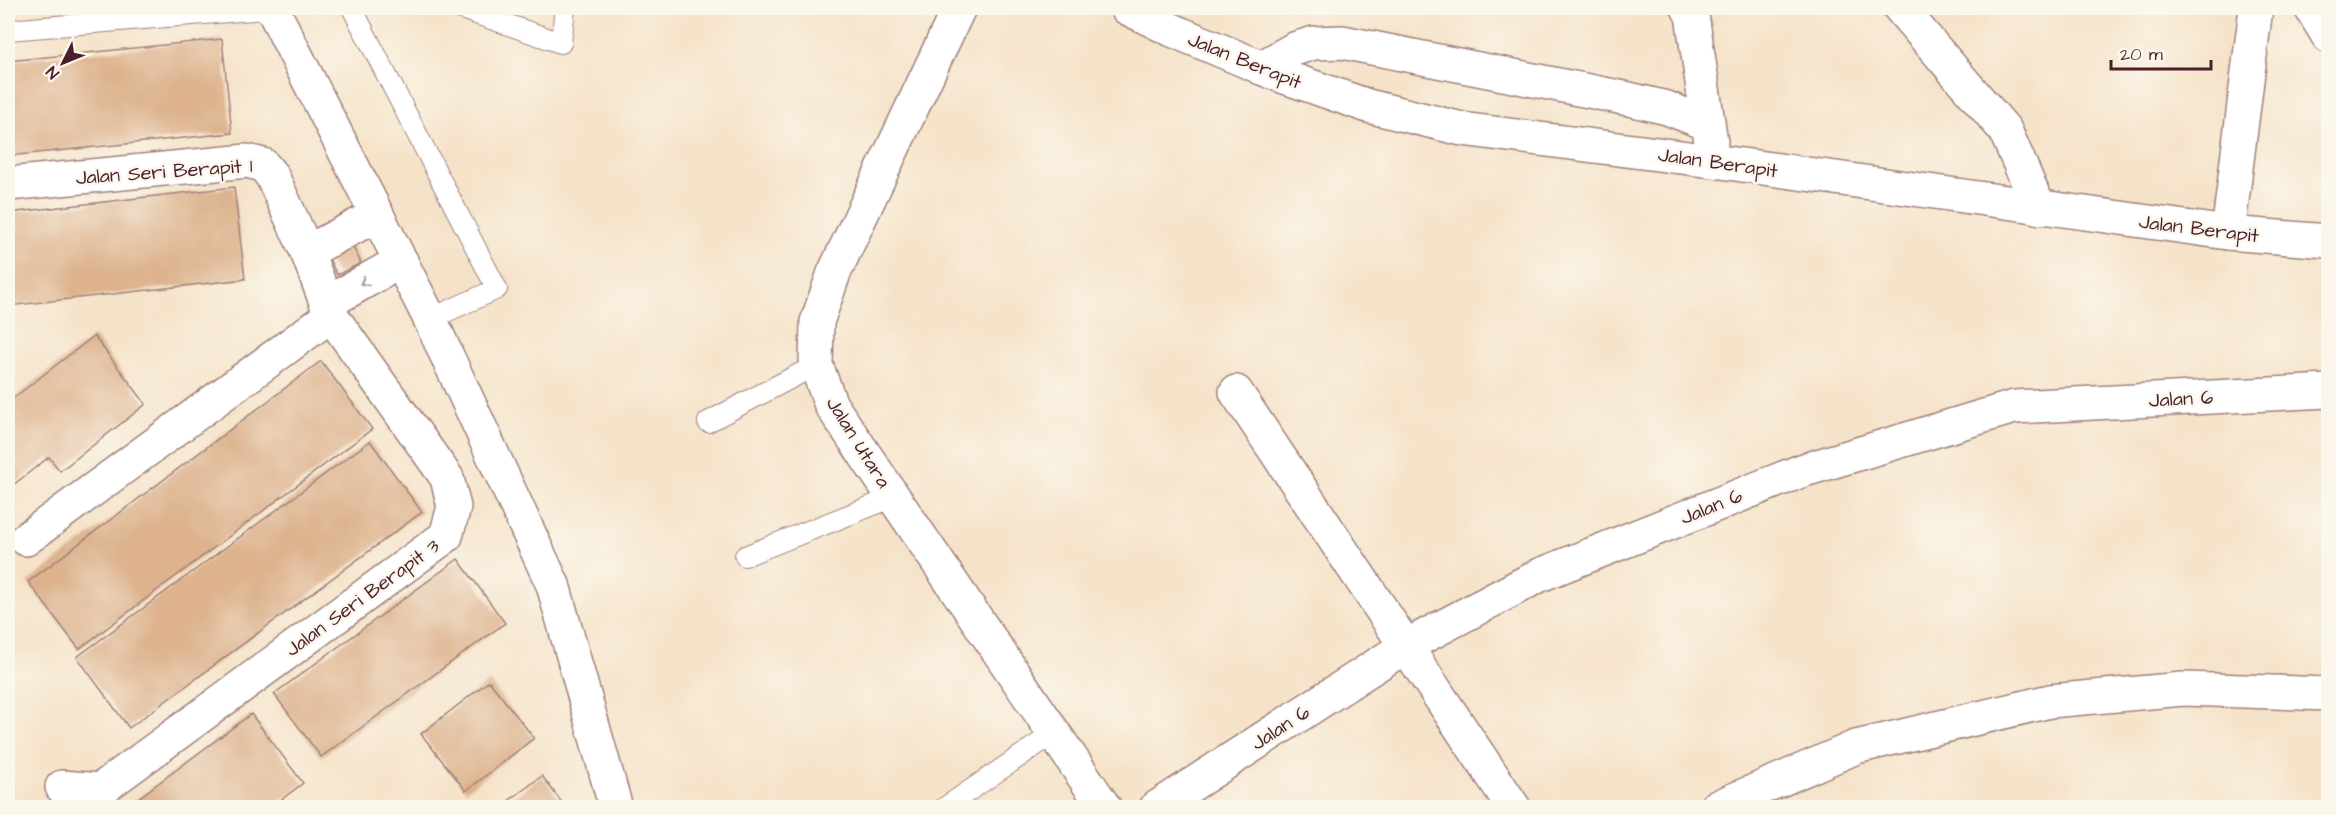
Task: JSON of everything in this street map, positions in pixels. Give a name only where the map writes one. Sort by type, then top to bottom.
[{"type":"street","points":[[274,8],[430,320],[554,585],[616,807]]},
{"type":"street","name":"Jalan Utara","points":[[959,8],[834,273],[817,322],[816,365],[831,405],[1105,807]]},
{"type":"street","name":"Jalan Berapit","points":[[1127,8],[1261,68],[1368,106],[1462,129],[2228,233],[2328,241]]},
{"type":"street","points":[[1688,8],[1692,15],[1714,162]]},
{"type":"street","points":[[1900,8],[2005,130],[2039,208]]},
{"type":"street","points":[[2228,233],[2256,8]]},
{"type":"street","points":[[2311,8],[2328,36]]},
{"type":"street","points":[[1261,68],[1294,49],[1314,43],[1342,42],[1629,99],[1668,108],[1708,124]]},
{"type":"street","name":"Jalan Seri Berapit 1","points":[[8,184],[247,161],[263,165],[273,176],[307,252],[329,309]]},
{"type":"street","points":[[307,252],[377,215]]},
{"type":"street","points":[[26,539],[329,309],[401,261]]},
{"type":"street","name":"Jalan Seri Berapit 3","points":[[62,787],[100,790],[446,536],[454,507],[447,478],[329,309]]},
{"type":"street","name":"Jalan 6","points":[[1156,807],[1406,646],[1540,575],[1801,471],[2014,407],[2328,391]]},
{"type":"street","points":[[1236,392],[1514,807]]},
{"type":"street","points":[[1715,807],[1856,747],[2050,701],[2182,689],[2328,694]]},
{"type":"lane","points":[[8,30],[274,8]]},
{"type":"lane","points":[[352,8],[497,289],[430,320]]},
{"type":"lane","points":[[459,8],[561,43],[565,8]]},
{"type":"lane","points":[[708,422],[816,365]]},
{"type":"lane","points":[[745,556],[894,497]]},
{"type":"lane","points":[[944,807],[1054,733]]},
{"type":"building","points":[[222,39],[232,133],[8,156],[8,61]]},
{"type":"building","points":[[234,187],[245,279],[8,306],[8,213]]},
{"type":"building","points":[[351,243],[361,263],[337,275],[327,255]]},
{"type":"building","points":[[94,336],[146,404],[60,471],[49,457],[8,489],[8,402]]},
{"type":"building","points":[[321,361],[372,429],[79,649],[28,582]]},
{"type":"building","points":[[370,441],[422,512],[129,728],[77,657]]},
{"type":"building","points":[[458,559],[505,623],[321,757],[274,694]]},
{"type":"building","points":[[489,681],[534,738],[466,791],[421,734]]},
{"type":"building","points":[[251,714],[303,783],[270,808],[125,808]]},
{"type":"building","points":[[542,776],[566,808],[499,808]]}]
